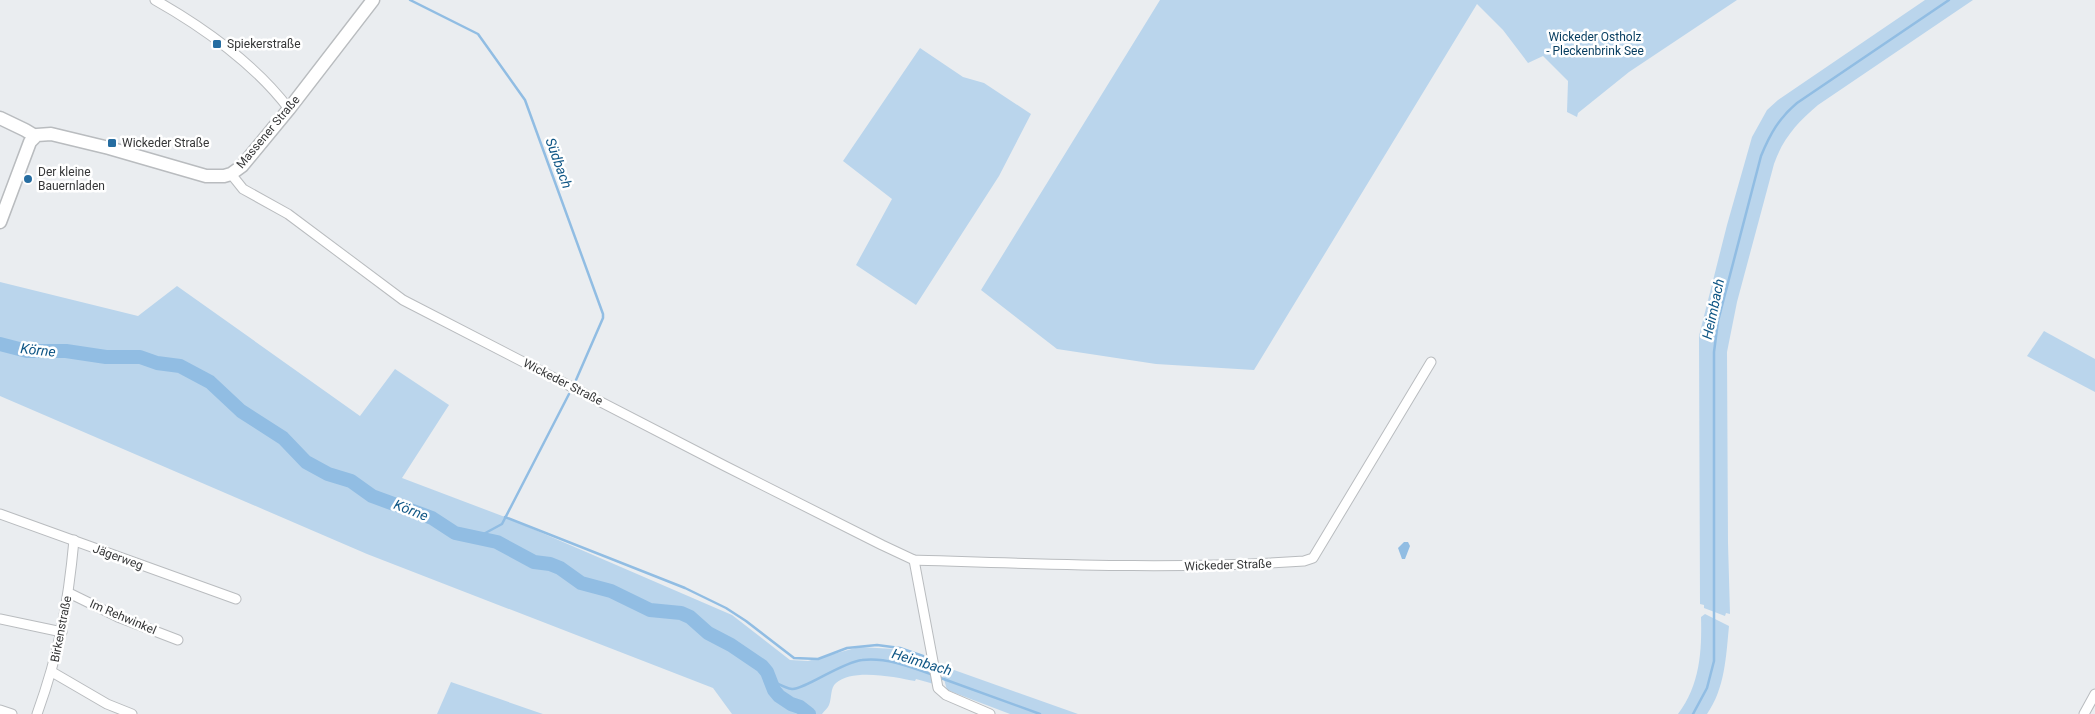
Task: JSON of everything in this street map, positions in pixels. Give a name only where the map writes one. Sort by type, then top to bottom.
[{"type":"main road","name":"Massener Straße","points":[[35,136],[51,134],[72,138],[206,176],[231,174],[242,166],[290,109],[373,0]]},
{"type":"main road","points":[[0,118],[35,136],[30,142],[0,222]]},
{"type":"street","points":[[155,0],[211,34],[277,92],[290,109]]},
{"type":"street","name":"Wickeder Straße","points":[[231,174],[243,190],[288,214],[403,300],[882,546],[914,560],[1156,567],[1232,566],[1304,561],[1313,558],[1431,362]]},
{"type":"street","name":"Jägerweg","points":[[0,514],[236,600]]},
{"type":"street","name":"Birkenstraße","points":[[37,714],[52,672],[62,632],[69,593],[74,540]]},
{"type":"street","points":[[914,560],[938,685],[946,696],[990,714]]},
{"type":"street","name":"Im Rehwinkel","points":[[69,593],[118,617],[178,640]]},
{"type":"street","points":[[0,619],[62,632]]},
{"type":"street","points":[[52,672],[107,704],[132,714]]},
{"type":"street","points":[[2084,714],[2095,694]]},
{"type":"street","points":[[0,710],[12,714]]},
{"type":"green space","name":"Wickeder Ostholz - Pleckenbrink See","points":[[1160,0],[1737,0],[1629,72],[1578,113],[1577,117],[1567,112],[1568,81],[1543,56],[1528,63],[1503,30],[1477,4],[1254,370],[1156,364],[1057,349],[981,290]]},
{"type":"green space","points":[[1925,0],[1973,0],[1818,105],[1792,131],[1782,146],[1774,164],[1737,302],[1727,352],[1730,614],[1726,613],[1725,616],[1704,608],[1704,605],[1700,604],[1699,336],[1727,225],[1752,137],[1767,110],[1778,100]]},
{"type":"green space","points":[[920,48],[963,77],[984,83],[1031,114],[999,176],[916,305],[856,265],[892,199],[843,161]]},
{"type":"green space","points":[[0,282],[138,316],[177,286],[360,416],[395,369],[449,405],[402,478],[505,517],[732,615],[790,660],[808,661],[859,647],[895,649],[925,658],[934,684],[916,679],[915,681],[886,676],[852,676],[843,678],[834,685],[829,705],[822,714],[732,714],[713,688],[367,554],[0,396]]},
{"type":"green space","points":[[2044,331],[2095,359],[2095,392],[2027,356]]},
{"type":"green space","points":[[1705,614],[1729,626],[1721,683],[1718,694],[1707,714],[1678,714],[1695,680],[1700,655],[1701,617]]},
{"type":"green space","points":[[940,665],[1078,714],[1010,714],[947,690]]},
{"type":"green space","points":[[451,682],[534,711],[543,714],[437,714]]},
{"type":"shaded area","points":[[1404,542],[1408,542],[1410,546],[1405,559],[1402,559],[1398,548]]},
{"type":"waterway","name":"Südbach","points":[[410,0],[478,34],[525,100],[603,314],[603,318],[576,380]]},
{"type":"waterway","name":"Heimbach","points":[[1693,714],[1707,688],[1714,661],[1714,352],[1718,321],[1761,156],[1776,127],[1797,103],[1949,0]]},
{"type":"waterway","name":"Körne","points":[[0,344],[27,351],[66,351],[106,357],[140,357],[157,363],[180,366],[210,382],[241,411],[283,438],[306,462],[328,474],[351,481],[372,496],[432,518],[455,533],[497,542],[534,562],[550,564],[560,568],[581,583],[611,591],[650,610],[681,613],[690,617],[708,633],[731,645],[762,666],[779,696],[809,714]]},
{"type":"waterway","name":"Südbach","points":[[478,537],[502,524],[569,394]]},
{"type":"waterway","points":[[505,517],[685,588],[726,608],[794,658],[818,659],[847,648],[877,645],[900,648],[923,656]]},
{"type":"waterway","name":"Heimbach","points":[[770,680],[784,687],[798,688],[854,662],[871,659],[898,663],[933,675]]},
{"type":"waterway","name":"Heimbach","points":[[938,677],[1040,714]]},
{"type":"place","name":"Spiekerstraße","points":[[217,44]]},
{"type":"place","name":"Wickeder Straße","points":[[112,143]]},
{"type":"place","name":"Der kleine Bauernladen","points":[[28,179]]}]
